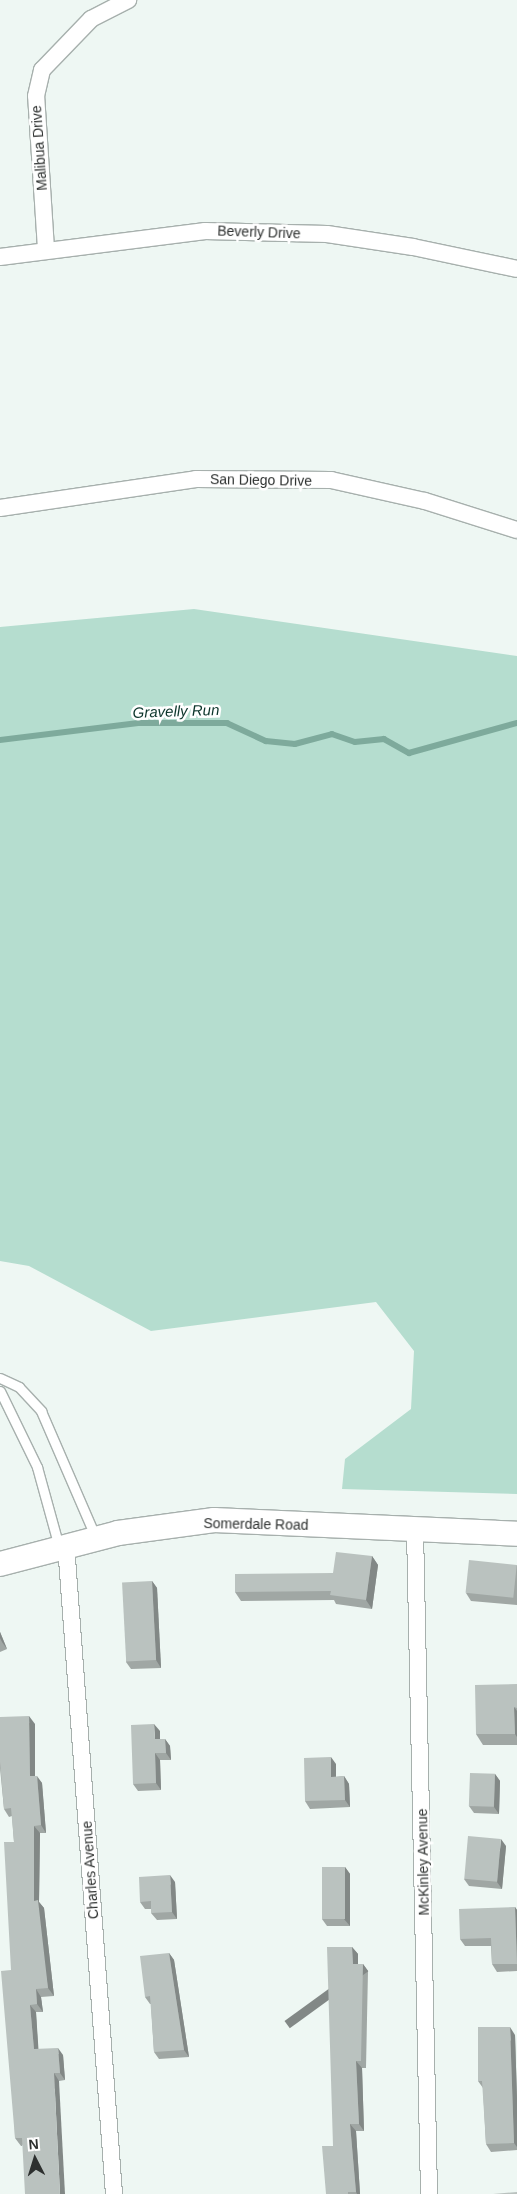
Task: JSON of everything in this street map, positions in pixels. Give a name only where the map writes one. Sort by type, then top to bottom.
[{"type":"main road","name":"Somerdale Road","points":[[0,1564],[96,1538],[214,1520],[517,1534]]},
{"type":"street","name":"Malibua Drive","points":[[46,249],[36,96],[42,70],[91,19],[128,0]]},
{"type":"street","name":"Beverly Drive","points":[[0,257],[46,249],[205,230],[327,234],[413,246],[516,267]]},
{"type":"street","name":"San Diego Drive","points":[[0,508],[196,479],[331,480],[425,501],[517,530]]},
{"type":"street","name":"McKinley Avenue","points":[[414,1530],[429,2194]]},
{"type":"street","name":"Charles Avenue","points":[[63,1546],[114,2194]]},
{"type":"lane","points":[[0,1378],[19,1387],[42,1411],[96,1538]]},
{"type":"lane","points":[[0,1391],[37,1468],[63,1546]]},
{"type":"green space","points":[[194,609],[517,656],[517,1494],[342,1489],[345,1459],[411,1409],[414,1351],[376,1302],[151,1331],[29,1266],[0,1261],[0,627]]},
{"type":"building","points":[[336,1552],[372,1556],[366,1600],[330,1595],[331,1591],[235,1592],[235,1574],[333,1573]]},
{"type":"building","points":[[469,1560],[517,1565],[513,1598],[466,1593]]},
{"type":"building","points":[[152,1581],[156,1660],[126,1661],[122,1583]]},
{"type":"building","points":[[517,1684],[517,1708],[514,1707],[515,1734],[476,1734],[475,1685]]},
{"type":"building","points":[[29,1716],[30,1776],[37,1776],[41,1825],[34,1826],[34,1901],[38,1900],[48,1988],[36,1989],[37,2004],[30,2005],[34,2049],[58,2048],[60,2073],[54,2073],[60,2194],[25,2194],[22,2138],[15,2138],[1,1971],[11,1970],[4,1842],[14,1842],[11,1808],[4,1809],[0,1762],[0,1717]]},
{"type":"building","points":[[154,1724],[155,1739],[165,1739],[166,1753],[155,1753],[156,1783],[133,1784],[131,1725]]},
{"type":"building","points":[[331,1757],[331,1777],[344,1776],[345,1800],[305,1801],[304,1758]]},
{"type":"building","points":[[470,1773],[495,1774],[494,1807],[469,1806]]},
{"type":"building","points":[[468,1836],[501,1839],[497,1882],[464,1879]]},
{"type":"building","points":[[322,1867],[345,1867],[345,1919],[322,1919]]},
{"type":"building","points":[[170,1875],[172,1912],[151,1913],[151,1901],[140,1902],[139,1877]]},
{"type":"building","points":[[515,1907],[517,1964],[492,1964],[491,1938],[460,1939],[459,1909]]},
{"type":"building","points":[[327,1947],[352,1947],[353,1964],[363,1964],[361,2061],[356,2061],[359,2124],[350,2124],[356,2192],[348,2192],[348,2194],[326,2194],[322,2146],[333,2146]]},
{"type":"building","points":[[169,1953],[184,2050],[154,2052],[150,1996],[145,1997],[140,1956]]},
{"type":"building","points":[[478,2027],[510,2027],[514,2143],[486,2144],[482,2081],[478,2081]]},
{"type":"building","points":[[517,2192],[517,2194],[493,2194]]},
{"type":"waterway","name":"Gravelly Run","points":[[0,740],[138,723],[227,723],[266,741],[295,744],[332,734],[355,742],[384,739],[409,753],[517,723]]}]
